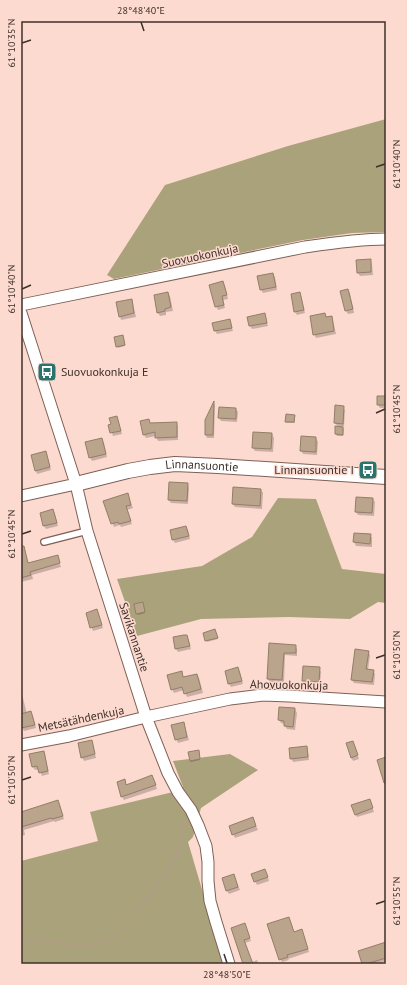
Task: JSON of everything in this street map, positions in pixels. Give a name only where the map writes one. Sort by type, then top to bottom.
[{"type":"street","name":"Suovuokonkuja","points":[[21,305],[305,247],[352,240],[386,239]]},
{"type":"street","name":"Savikannantie","points":[[21,313],[76,484],[87,531],[146,717],[168,773],[178,792],[191,810],[206,846],[210,901],[229,964]]},
{"type":"street","name":"Linnansuontie","points":[[21,496],[135,470],[175,464],[386,477]]},
{"type":"street","name":"Ahovuokonkuja","points":[[146,717],[230,699],[262,695],[386,702]]},
{"type":"street","name":"Metsätähdenkuja","points":[[21,745],[69,736],[146,717]]},
{"type":"lane","points":[[44,542],[87,531]]},
{"type":"path","points":[[21,941],[37,940],[75,945],[108,941],[131,918],[170,868],[181,846],[184,820],[191,810]]},
{"type":"shaded area","points":[[386,119],[386,232],[352,233],[303,240],[114,279],[107,275],[165,185],[288,146]]},
{"type":"shaded area","points":[[278,498],[316,499],[342,569],[386,574],[386,603],[378,602],[350,619],[289,617],[201,619],[137,636],[117,579],[202,566],[252,537]]},
{"type":"shaded area","points":[[230,754],[258,770],[201,808],[193,837],[188,842],[224,964],[21,964],[21,861],[98,841],[90,812],[173,792],[183,787],[173,761]]},
{"type":"building","points":[[371,259],[371,272],[357,273],[356,260]]},
{"type":"building","points":[[273,273],[276,287],[260,290],[257,276]]},
{"type":"building","points":[[223,281],[227,295],[222,296],[224,305],[215,307],[209,285]]},
{"type":"building","points":[[348,289],[353,309],[345,311],[340,291]]},
{"type":"building","points":[[168,292],[171,307],[165,309],[165,311],[157,313],[154,295]]},
{"type":"building","points":[[300,292],[304,310],[294,312],[291,294]]},
{"type":"building","points":[[132,299],[134,313],[119,317],[116,302]]},
{"type":"building","points":[[265,313],[267,323],[249,326],[247,317]]},
{"type":"building","points":[[325,313],[326,317],[332,316],[334,331],[313,335],[310,316]]},
{"type":"building","points":[[230,319],[232,328],[214,331],[212,323]]},
{"type":"building","points":[[123,335],[125,345],[116,347],[114,337]]},
{"type":"building","points":[[377,396],[386,396],[386,405],[377,405]]},
{"type":"building","points":[[214,401],[213,435],[205,435],[205,420]]},
{"type":"building","points":[[335,405],[344,406],[343,424],[334,423]]},
{"type":"building","points":[[219,407],[236,408],[236,419],[218,418]]},
{"type":"building","points":[[286,414],[295,415],[294,422],[285,422]]},
{"type":"building","points":[[117,416],[121,431],[110,433],[108,425],[111,424],[109,418]]},
{"type":"building","points":[[149,419],[150,423],[177,422],[177,437],[155,438],[155,432],[143,435],[140,421]]},
{"type":"building","points":[[335,426],[343,427],[343,435],[335,434]]},
{"type":"building","points":[[253,432],[272,433],[271,449],[252,448]]},
{"type":"building","points":[[301,436],[316,437],[316,452],[300,451]]},
{"type":"building","points":[[102,438],[106,454],[89,458],[85,442]]},
{"type":"building","points":[[46,451],[50,467],[35,471],[31,455]]},
{"type":"building","points":[[169,482],[188,483],[187,501],[168,500]]},
{"type":"building","points":[[233,487],[261,489],[260,506],[232,504]]},
{"type":"building","points":[[128,493],[131,505],[126,506],[131,521],[111,524],[103,501]]},
{"type":"building","points":[[356,497],[373,498],[372,513],[355,512]]},
{"type":"building","points":[[53,509],[57,523],[43,526],[40,513]]},
{"type":"building","points":[[186,526],[189,536],[172,540],[170,530]]},
{"type":"building","points":[[354,533],[371,534],[370,544],[353,542]]},
{"type":"building","points":[[21,546],[24,546],[28,563],[58,555],[60,563],[30,572],[31,575],[21,578]]},
{"type":"building","points":[[143,602],[145,612],[136,614],[134,604]]},
{"type":"building","points":[[97,609],[102,625],[90,628],[86,613]]},
{"type":"building","points":[[215,629],[218,638],[205,641],[203,633]]},
{"type":"building","points":[[187,635],[190,646],[175,649],[173,637]]},
{"type":"building","points":[[269,643],[296,645],[296,653],[284,653],[282,680],[267,679]]},
{"type":"building","points":[[355,649],[369,651],[366,669],[374,670],[372,682],[351,680]]},
{"type":"building","points":[[303,666],[320,667],[319,682],[302,681]]},
{"type":"building","points":[[238,667],[242,681],[228,684],[225,671]]},
{"type":"building","points":[[182,671],[183,677],[197,674],[201,689],[184,694],[182,687],[171,690],[167,675]]},
{"type":"building","points":[[279,707],[295,708],[293,727],[284,726],[284,721],[278,720]]},
{"type":"building","points":[[31,711],[35,725],[21,728],[21,714]]},
{"type":"building","points":[[184,722],[187,737],[175,740],[171,725]]},
{"type":"building","points":[[92,740],[95,754],[81,758],[78,743]]},
{"type":"building","points":[[353,741],[358,755],[351,758],[346,743]]},
{"type":"building","points":[[307,746],[308,757],[290,759],[289,748]]},
{"type":"building","points":[[199,750],[200,759],[190,761],[188,752]]},
{"type":"building","points":[[44,751],[48,771],[39,773],[37,766],[32,767],[29,754]]},
{"type":"building","points":[[386,757],[386,783],[384,783],[377,760]]},
{"type":"building","points":[[152,775],[156,785],[121,797],[117,782],[125,779],[126,785]]},
{"type":"building","points":[[370,799],[373,808],[355,815],[351,805]]},
{"type":"building","points":[[58,800],[63,816],[21,827],[21,812]]},
{"type":"building","points":[[253,817],[256,826],[232,835],[229,826]]},
{"type":"building","points":[[265,869],[268,877],[254,882],[251,874]]},
{"type":"building","points":[[234,874],[238,887],[226,891],[222,878]]},
{"type":"building","points":[[289,917],[294,932],[302,929],[308,949],[287,955],[288,957],[279,960],[267,924]]},
{"type":"building","points":[[245,923],[250,938],[244,940],[253,964],[243,964],[231,928]]},
{"type":"building","points":[[386,942],[386,958],[362,964],[358,951]]},
{"type":"place","name":"Suovuokonkuja E","points":[[47,372]]},
{"type":"place","name":"Linnansuontie I","points":[[368,470]]}]
